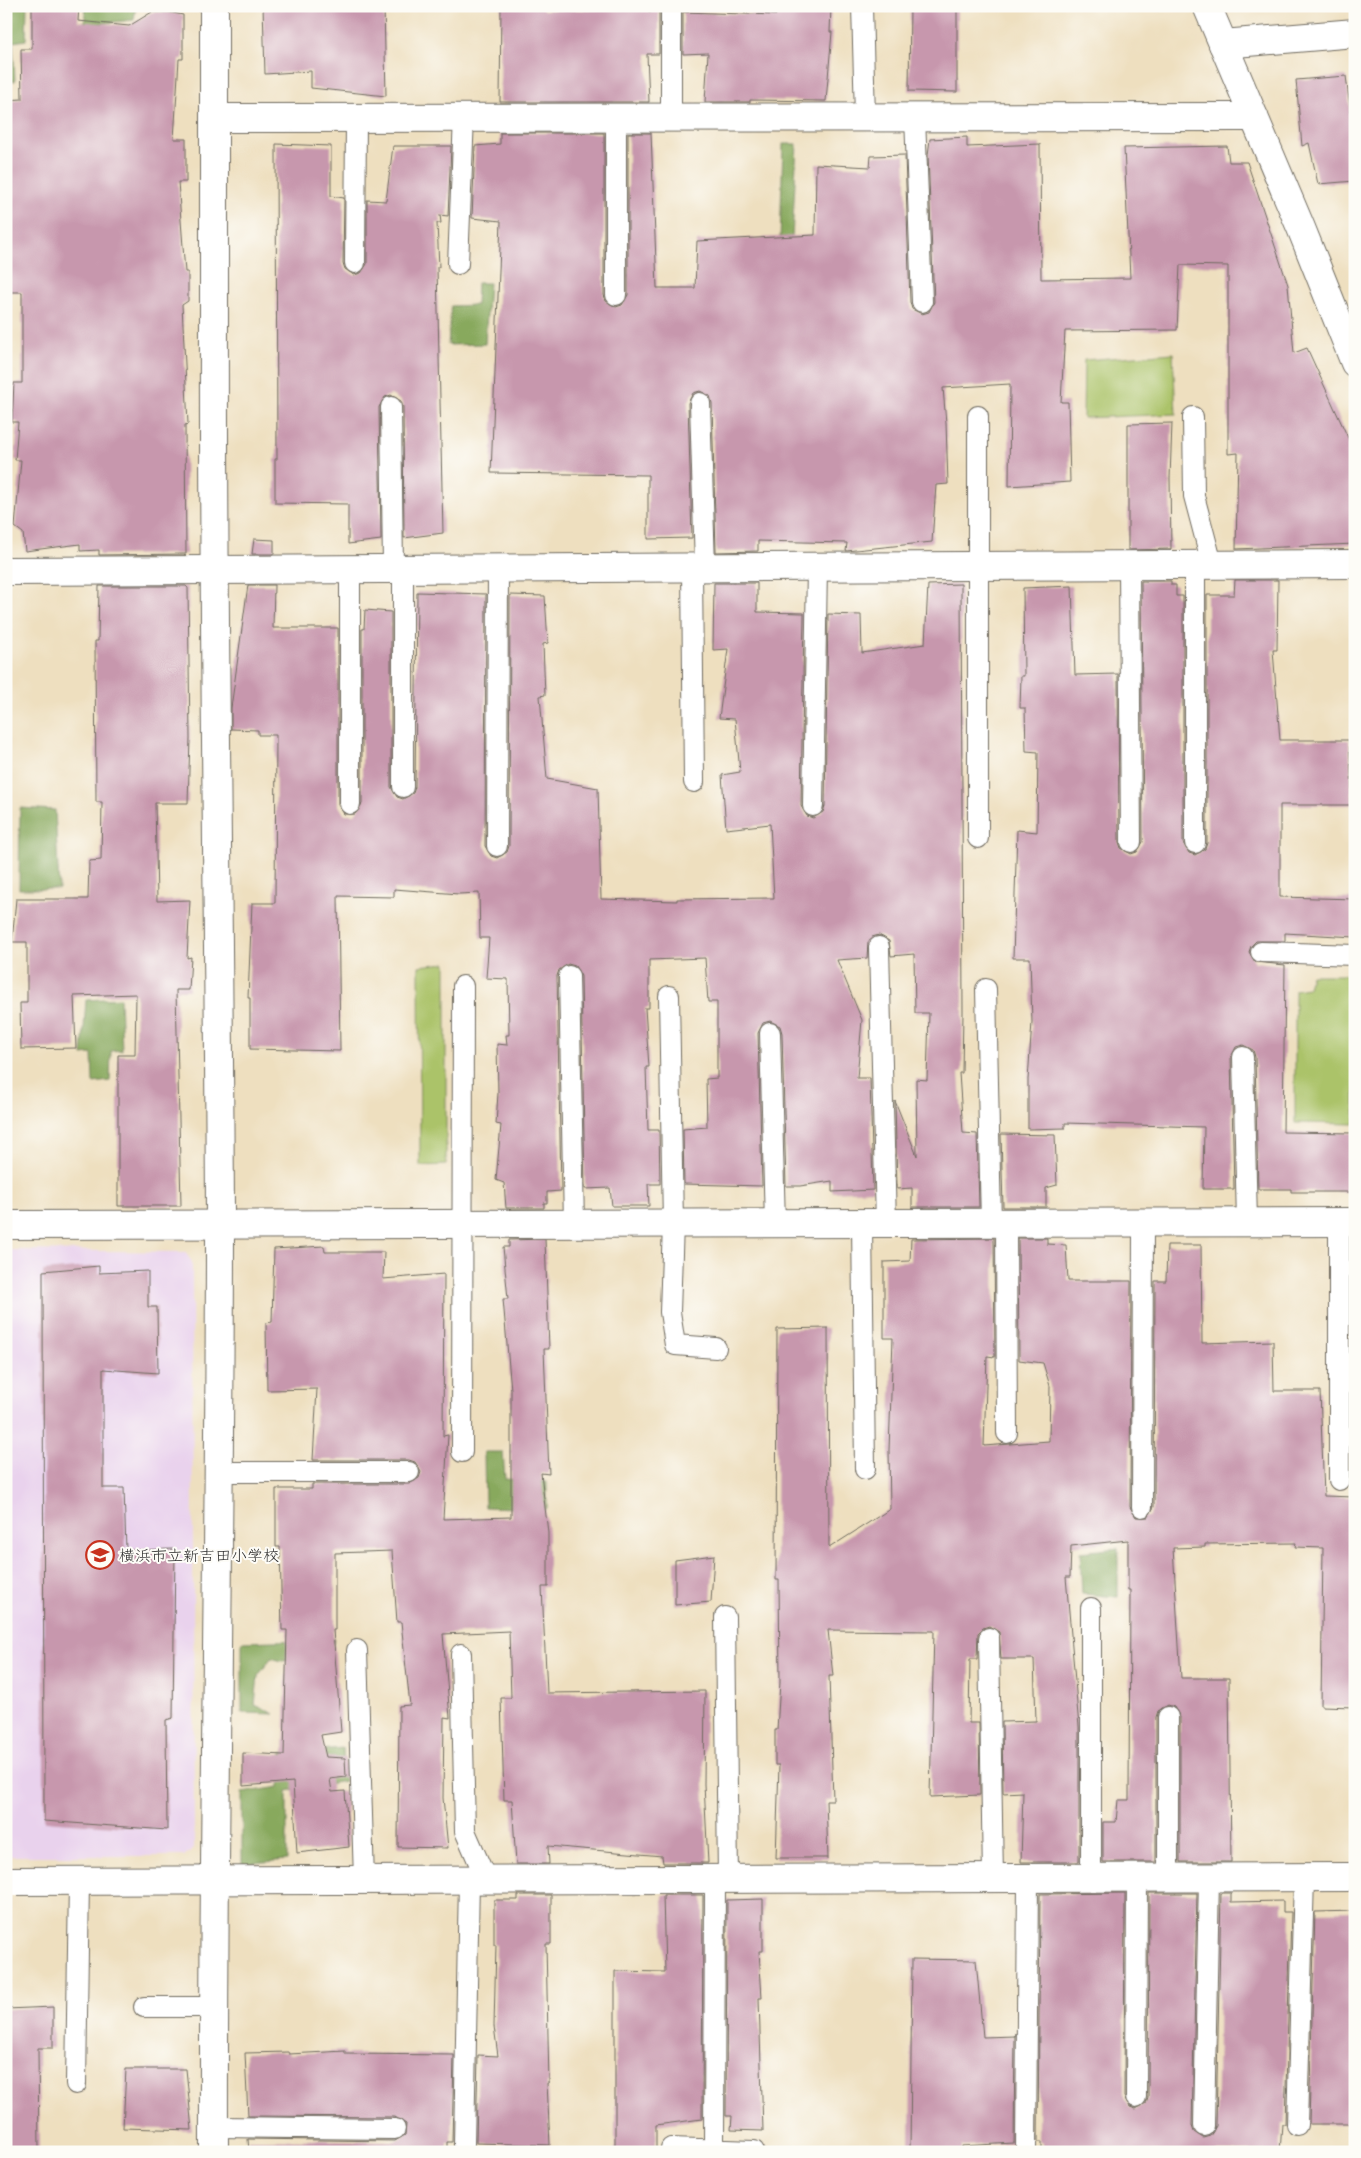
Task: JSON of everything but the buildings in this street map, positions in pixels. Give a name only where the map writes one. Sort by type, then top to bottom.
[{"type":"street","points":[[214,6],[214,570],[220,1224],[214,1880],[214,2139]]},
{"type":"street","points":[[1207,6],[1355,363]]},
{"type":"street","points":[[1223,44],[1355,34]]},
{"type":"street","points":[[214,118],[1254,117]]},
{"type":"street","points":[[6,571],[1355,564]]},
{"type":"street","points":[[6,1225],[1347,1222]]},
{"type":"street","points":[[6,1881],[1355,1878]]},
{"type":"lane","points":[[671,6],[671,117]]},
{"type":"lane","points":[[862,6],[865,117]]},
{"type":"lane","points":[[354,263],[356,117]]},
{"type":"lane","points":[[458,264],[464,117]]},
{"type":"lane","points":[[616,117],[616,295]]},
{"type":"lane","points":[[915,117],[922,302]]},
{"type":"lane","points":[[694,782],[699,567],[700,403]]},
{"type":"lane","points":[[391,407],[398,569],[403,787]]},
{"type":"lane","points":[[978,416],[978,838]]},
{"type":"lane","points":[[1193,416],[1194,496],[1203,564],[1195,844]]},
{"type":"lane","points":[[1129,565],[1131,842]]},
{"type":"lane","points":[[813,806],[817,567]]},
{"type":"lane","points":[[350,569],[350,804]]},
{"type":"lane","points":[[497,846],[498,569]]},
{"type":"lane","points":[[865,1469],[874,1224],[879,947]]},
{"type":"lane","points":[[1261,952],[1355,955]]},
{"type":"lane","points":[[569,976],[574,1224]]},
{"type":"lane","points":[[462,986],[462,1452]]},
{"type":"lane","points":[[986,989],[999,1224],[1007,1433]]},
{"type":"lane","points":[[670,996],[673,1224],[670,1312],[675,1345],[716,1348]]},
{"type":"lane","points":[[770,1033],[775,1224]]},
{"type":"lane","points":[[1243,1057],[1247,1222]]},
{"type":"lane","points":[[1339,1480],[1347,1222]]},
{"type":"lane","points":[[1142,1507],[1143,1223]]},
{"type":"lane","points":[[217,1472],[409,1472]]},
{"type":"lane","points":[[1091,1608],[1091,1878]]},
{"type":"lane","points":[[714,2149],[722,1879],[725,1618]]},
{"type":"lane","points":[[988,1638],[993,1878]]},
{"type":"lane","points":[[357,1650],[364,1880]]},
{"type":"lane","points":[[460,1654],[465,1831],[478,1880],[464,2145]]},
{"type":"lane","points":[[1168,1716],[1168,1878]]},
{"type":"lane","points":[[1026,2152],[1028,1878]]},
{"type":"lane","points":[[1136,2098],[1138,1878]]},
{"type":"lane","points":[[1204,2126],[1209,1878]]},
{"type":"lane","points":[[1297,2125],[1304,1878]]},
{"type":"lane","points":[[76,2084],[79,1881]]},
{"type":"lane","points":[[144,2007],[214,2007]]},
{"type":"lane","points":[[214,2139],[395,2129]]},
{"type":"lane","points":[[671,2148],[754,2150]]},
{"type":"shaded area","name":"横浜市立新吉田小学校","points":[[6,1250],[185,1252],[192,1262],[194,1848],[184,1856],[6,1856]]},
{"type":"green space","points":[[6,6],[27,6],[26,40],[13,42],[15,81],[6,81]]},
{"type":"green space","points":[[86,6],[136,6],[134,20],[93,24],[84,31]]},
{"type":"green space","points":[[783,144],[797,144],[792,239],[779,275]]},
{"type":"green space","points":[[477,283],[489,283],[485,344],[448,345],[451,306],[476,305]]},
{"type":"green space","points":[[1173,353],[1176,414],[1083,418],[1084,360]]},
{"type":"green space","points":[[20,808],[55,810],[59,889],[19,889]]},
{"type":"green space","points":[[446,963],[446,1165],[420,1166],[419,966]]},
{"type":"green space","points":[[1311,975],[1355,975],[1355,1124],[1295,1123],[1295,990],[1308,988]]},
{"type":"green space","points":[[120,998],[122,1050],[111,1051],[110,1081],[93,1083],[92,1054],[82,1055],[86,1000]]},
{"type":"green space","points":[[484,1452],[503,1452],[505,1479],[547,1482],[547,1509],[485,1507]]},
{"type":"green space","points":[[1118,1548],[1118,1597],[1082,1594],[1080,1552]]},
{"type":"green space","points":[[335,1639],[331,1656],[282,1661],[271,1658],[258,1676],[255,1705],[274,1714],[242,1713],[242,1642]]},
{"type":"green space","points":[[343,1748],[344,1781],[287,1791],[287,1860],[242,1864],[242,1793],[279,1787],[282,1753]]},
{"type":"place","name":"横浜市立新吉田小学校","points":[[100,1555]]}]
